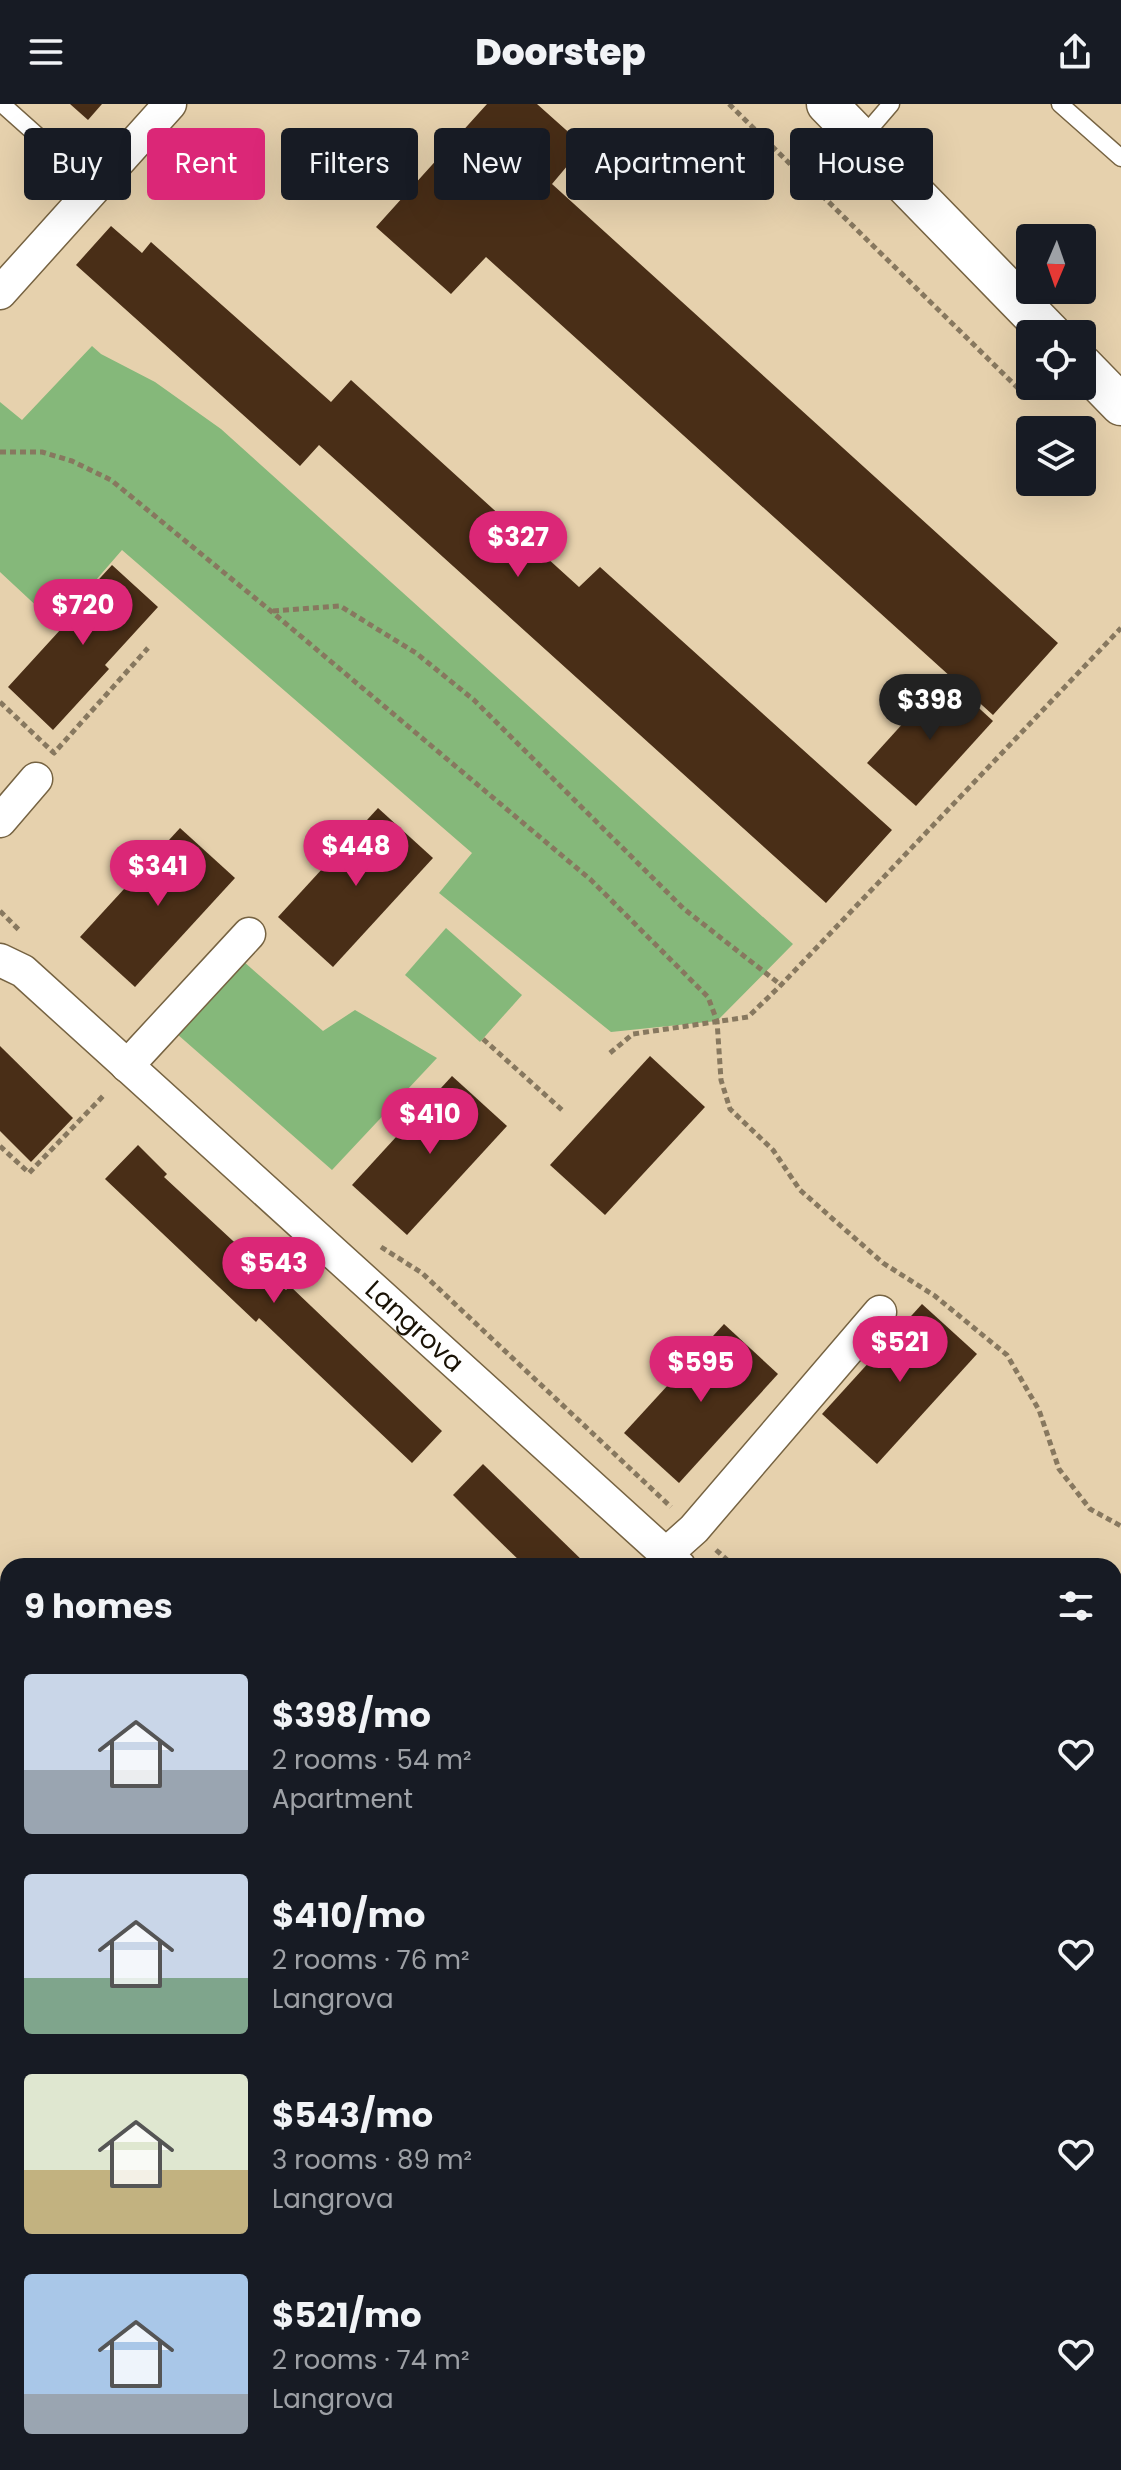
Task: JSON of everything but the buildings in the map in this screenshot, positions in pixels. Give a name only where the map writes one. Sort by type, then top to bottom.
[{"type":"street","points":[[131,148],[170,104]]},
{"type":"street","points":[[827,104],[850,128]]},
{"type":"street","points":[[0,293],[85,200]]},
{"type":"street","points":[[920,200],[1037,320]]},
{"type":"street","points":[[1096,379],[1121,405]]},
{"type":"street","points":[[0,821],[36,779]]},
{"type":"street","points":[[127,1066],[249,934]]},
{"type":"street","name":"Langrova","points":[[8,960],[671,1558]]},
{"type":"street","name":"Langrova","points":[[674,1558],[694,1529],[880,1312]]},
{"type":"lane","points":[[2,104],[29,128]]},
{"type":"lane","points":[[870,128],[891,104]]},
{"type":"lane","points":[[1060,104],[1121,158]]},
{"type":"path","points":[[729,104],[1016,386]]},
{"type":"path","points":[[0,452],[42,452],[72,461],[111,480],[591,880],[708,997],[717,1021],[721,1080],[730,1109],[773,1150],[800,1190],[883,1263],[935,1296],[1007,1355],[1039,1410],[1059,1469],[1090,1509],[1121,1526]]},
{"type":"path","points":[[272,612],[340,606],[416,653],[474,700],[684,909],[781,985]]},
{"type":"path","points":[[610,1053],[633,1034],[748,1017],[1121,628]]},
{"type":"path","points":[[0,702],[54,753],[148,648]]},
{"type":"path","points":[[483,1039],[562,1110]]},
{"type":"path","points":[[0,1146],[29,1173],[105,1094]]},
{"type":"path","points":[[371,1241],[422,1273],[694,1529]]},
{"type":"green space","points":[[92,346],[101,354],[155,382],[221,429],[793,944],[717,1021],[611,1032],[439,893],[472,853],[122,550],[57,625],[0,572],[0,402],[22,420]]},
{"type":"green space","points":[[446,928],[522,995],[480,1042],[405,975]]},
{"type":"green space","points":[[243,961],[323,1031],[355,1010],[437,1058],[332,1170],[177,1034]]}]
